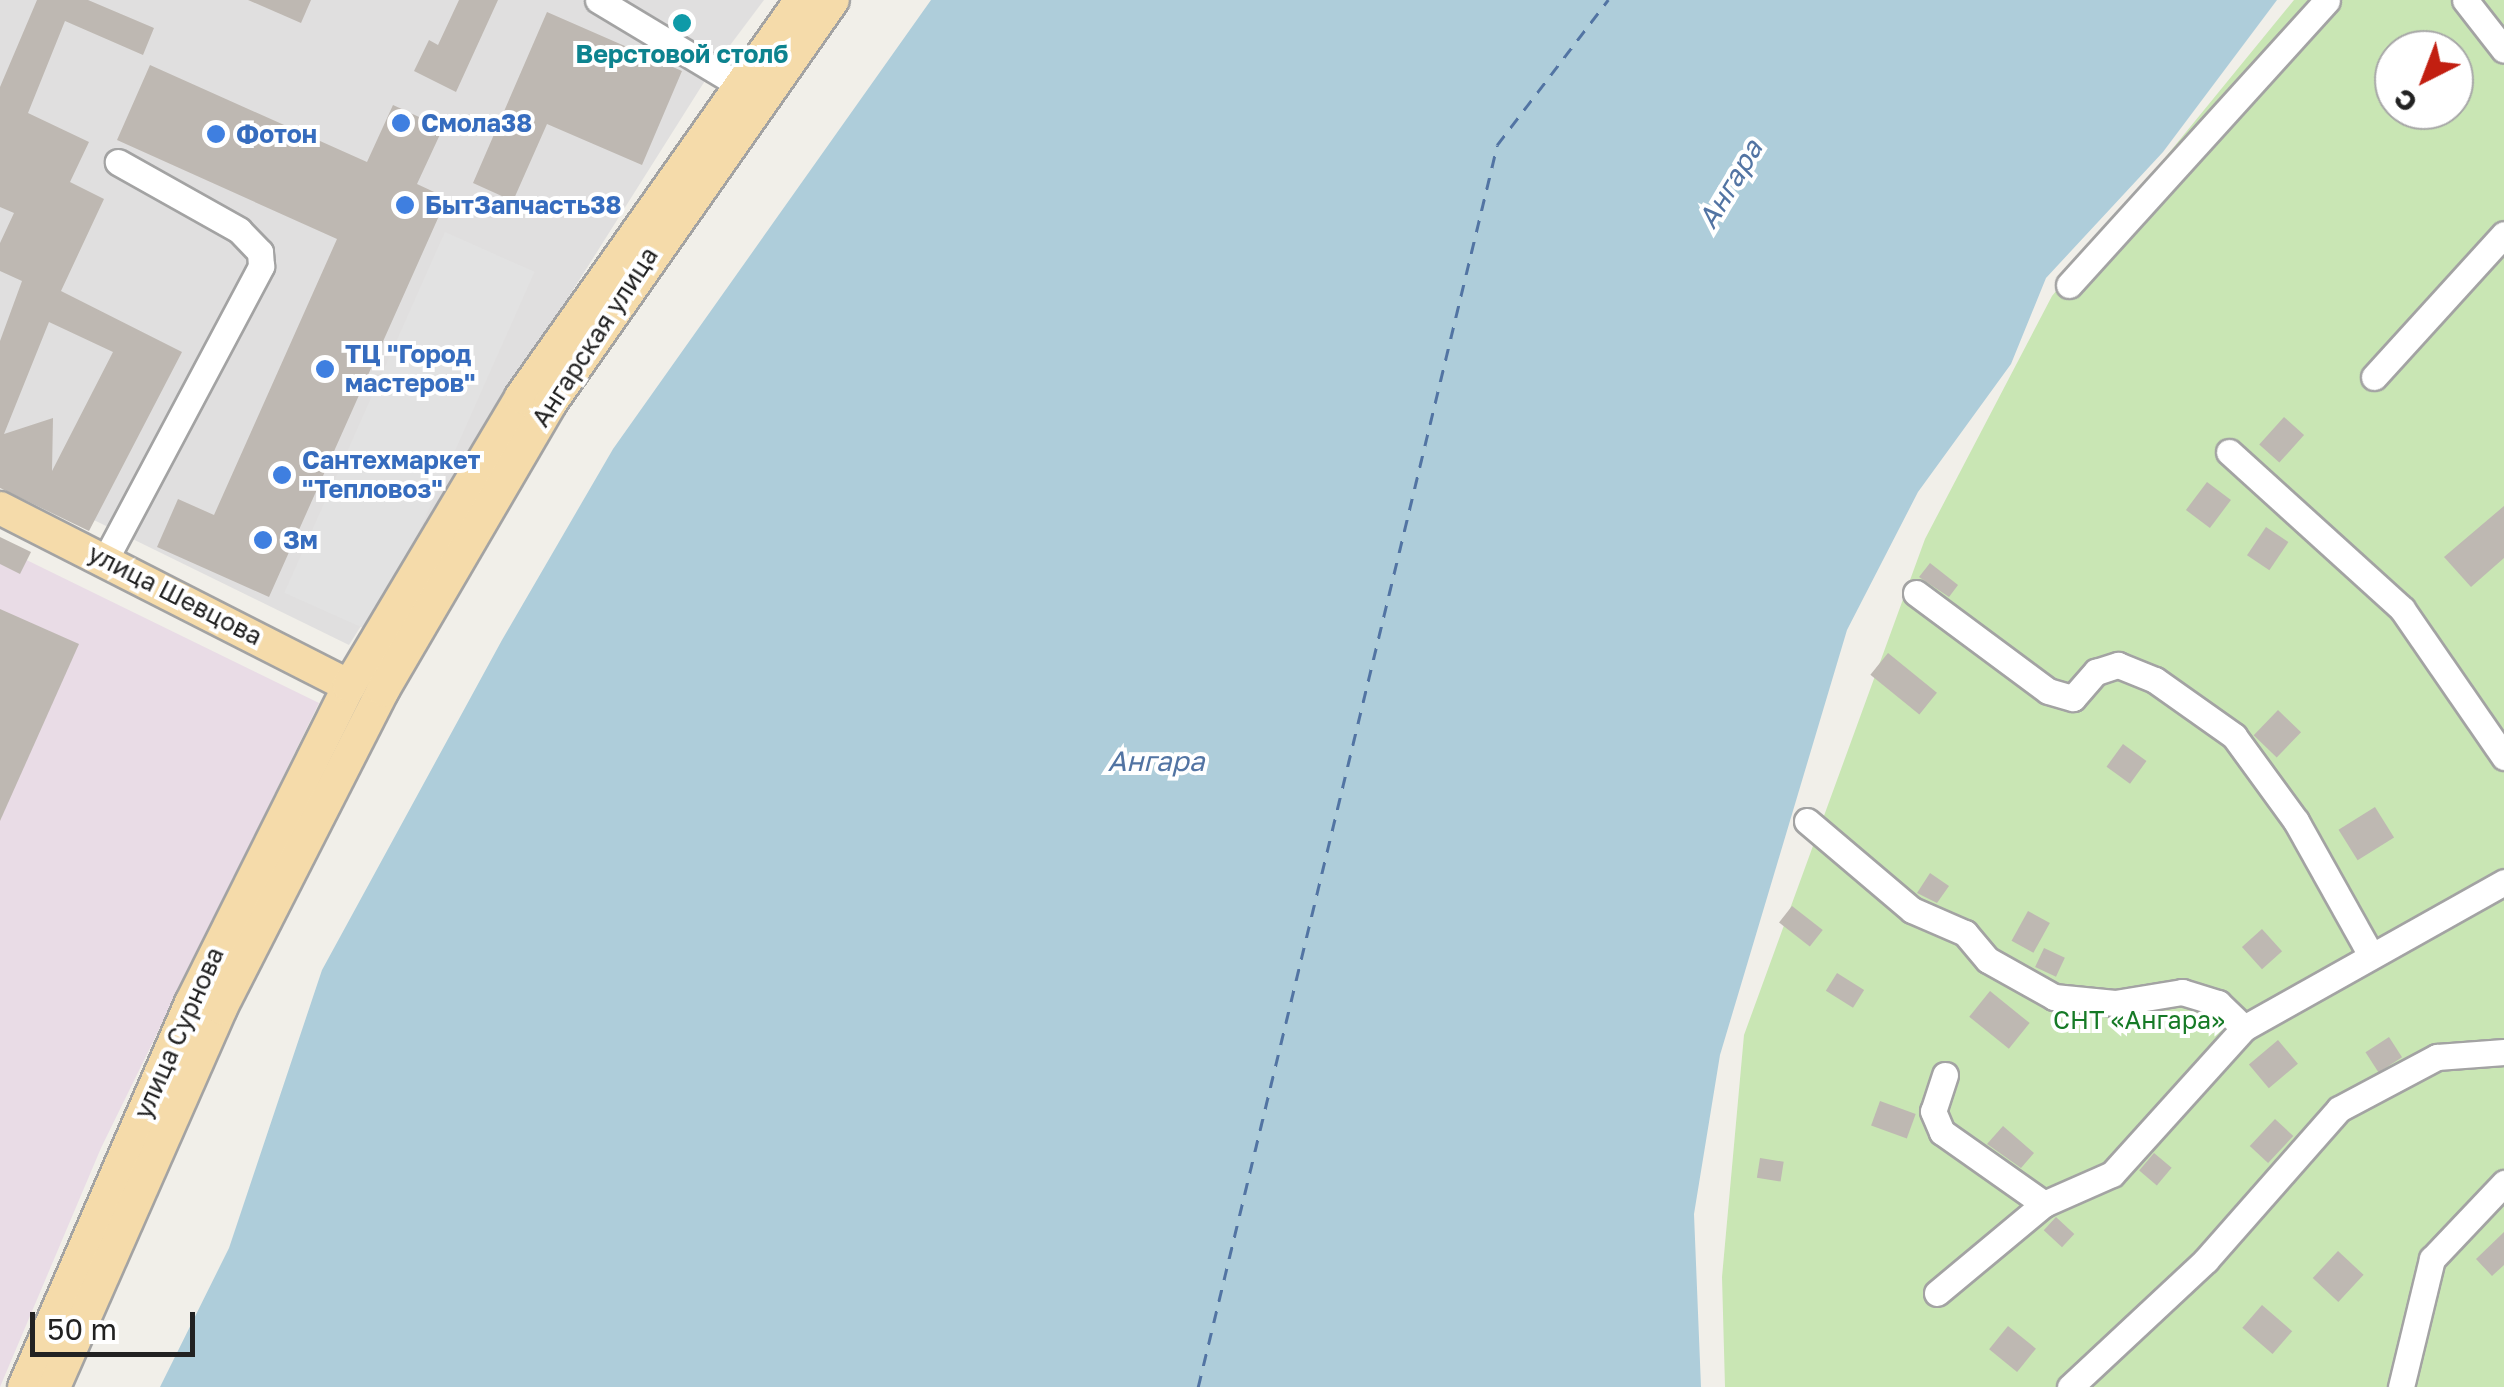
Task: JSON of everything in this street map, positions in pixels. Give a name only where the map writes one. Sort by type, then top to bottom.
[{"type":"main road","name":"Ангарская улица","points":[[349,686],[521,397],[738,84],[801,0]]},
{"type":"main road","name":"Ангарская улица","points":[[383,690],[550,404],[833,0]]},
{"type":"main road","name":"улица Шевцова","points":[[0,508],[349,686]]},
{"type":"main road","name":"улица Сурнова","points":[[24,1387],[191,1003],[349,686]]},
{"type":"main road","name":"улица Сурнова","points":[[54,1387],[221,1008],[383,690]]},
{"type":"street","points":[[598,0],[738,84]]},
{"type":"street","points":[[2069,285],[2327,0]]},
{"type":"street","points":[[2465,0],[2504,50]]},
{"type":"street","points":[[106,560],[261,266],[260,252],[239,230],[118,162]]},
{"type":"street","points":[[2374,377],[2504,234]]},
{"type":"street","points":[[2229,452],[2402,609],[2504,757]]},
{"type":"street","points":[[1916,593],[2048,690],[2072,698],[2096,672],[2118,665],[2156,680],[2234,736],[2296,821],[2371,955]]},
{"type":"street","points":[[1806,821],[1912,910],[1965,933],[1988,960],[2054,997],[2115,1002],[2182,992],[2218,1004],[2244,1028]]},
{"type":"street","points":[[1937,1293],[2044,1204],[2112,1174],[2244,1028],[2504,882]]},
{"type":"street","points":[[2070,1387],[2206,1260],[2339,1109],[2437,1057],[2504,1052]]},
{"type":"street","points":[[1945,1074],[1934,1111],[1942,1132],[2044,1204]]},
{"type":"street","points":[[2401,1387],[2432,1259],[2504,1183]]},
{"type":"shaded area","points":[[0,0],[764,0],[713,68],[349,645],[0,474]]},
{"type":"shaded area","points":[[445,232],[535,272],[374,633],[284,593]]},
{"type":"shaded area","points":[[0,547],[319,703],[101,1148],[0,1387]]},
{"type":"green space","name":"СНТ «Ангара»","points":[[2294,0],[2504,0],[2504,1387],[1725,1387],[1722,1277],[1744,1035],[1925,539],[2052,296]]},
{"type":"water","name":"Ангара","points":[[931,0],[2277,0],[2163,152],[2046,278],[2011,364],[1918,492],[1847,630],[1720,1055],[1694,1214],[1701,1387],[160,1387],[229,1248],[322,970],[502,640],[613,449]]},
{"type":"building","points":[[37,0],[88,0],[154,28],[143,55],[65,21],[28,113],[89,142],[70,182],[104,199],[61,291],[182,352],[89,531],[0,488],[0,341],[22,281],[0,271],[0,243],[14,213],[0,207],[0,87]],"holes":[[[49,322],[113,352],[52,471],[53,418],[4,434]]]},
{"type":"building","points":[[248,0],[311,0],[301,23]]},
{"type":"building","points":[[459,0],[498,0],[456,92],[414,71],[429,40],[438,45]]},
{"type":"building","points":[[547,12],[682,71],[642,165],[547,124],[513,201],[473,183]]},
{"type":"building","name":"ТЦ \"Город мастеров\"","points":[[150,65],[367,162],[393,105],[443,128],[417,184],[447,198],[269,597],[157,547],[178,499],[214,515],[337,239],[117,140]]},
{"type":"building","points":[[2284,417],[2304,435],[2279,463],[2259,444]]},
{"type":"building","points":[[2207,482],[2231,500],[2210,528],[2186,510]]},
{"type":"building","points":[[2504,506],[2504,558],[2471,587],[2444,557]]},
{"type":"building","points":[[2266,527],[2288,542],[2269,570],[2247,555]]},
{"type":"building","points":[[0,537],[31,552],[20,574],[0,564]]},
{"type":"building","points":[[1930,563],[1958,585],[1949,597],[1919,577]]},
{"type":"building","points":[[0,609],[79,644],[0,821]]},
{"type":"building","points":[[1888,653],[1937,693],[1919,714],[1870,675]]},
{"type":"building","points":[[2278,710],[2301,732],[2277,757],[2254,735]]},
{"type":"building","points":[[2123,744],[2146,761],[2130,784],[2107,767]]},
{"type":"building","points":[[2375,807],[2394,838],[2358,860],[2339,830]]},
{"type":"building","points":[[1930,873],[1949,886],[1937,903],[1917,893]]},
{"type":"building","points":[[1792,906],[1823,930],[1810,947],[1779,923]]},
{"type":"building","points":[[2028,911],[2050,923],[2033,953],[2012,941]]},
{"type":"building","points":[[2262,929],[2282,951],[2262,969],[2242,947]]},
{"type":"building","points":[[2044,948],[2065,958],[2056,977],[2035,967]]},
{"type":"building","points":[[1837,973],[1864,990],[1853,1008],[1826,991]]},
{"type":"building","points":[[1990,991],[2030,1023],[2009,1049],[1969,1017]]},
{"type":"building","points":[[2389,1037],[2402,1057],[2379,1072],[2366,1052]]},
{"type":"building","points":[[2278,1040],[2298,1064],[2269,1088],[2249,1064]]},
{"type":"building","points":[[1880,1101],[1916,1114],[1907,1138],[1871,1125]]},
{"type":"building","points":[[2275,1119],[2293,1136],[2268,1163],[2250,1146]]},
{"type":"building","points":[[2003,1126],[2034,1153],[2021,1168],[1987,1144]]},
{"type":"building","points":[[2154,1153],[2172,1168],[2157,1185],[2139,1171]]},
{"type":"building","points":[[1760,1158],[1784,1162],[1781,1182],[1757,1178]]},
{"type":"building","points":[[2056,1217],[2074,1234],[2062,1247],[2044,1230]]},
{"type":"building","points":[[2504,1232],[2504,1265],[2492,1276],[2476,1259]]},
{"type":"building","points":[[2338,1251],[2364,1275],[2338,1302],[2313,1278]]},
{"type":"building","points":[[2262,1305],[2292,1331],[2273,1354],[2242,1328]]},
{"type":"building","points":[[2008,1326],[2036,1349],[2017,1372],[1989,1349]]},
{"type":"ferry route","points":[[1198,1387],[1497,145],[1608,0]]},
{"type":"place","name":"Верстовой столб","points":[[682,23]]},
{"type":"place","name":"Смола38","points":[[401,123]]},
{"type":"place","name":"Фотон","points":[[216,134]]},
{"type":"place","name":"БытЗапчасть38","points":[[405,205]]},
{"type":"place","name":"ТЦ \"Город мастеров\"","points":[[325,369]]},
{"type":"place","name":"Сантехмаркет \"Тепловоз\"","points":[[282,475]]},
{"type":"place","name":"Зм","points":[[263,540]]}]
